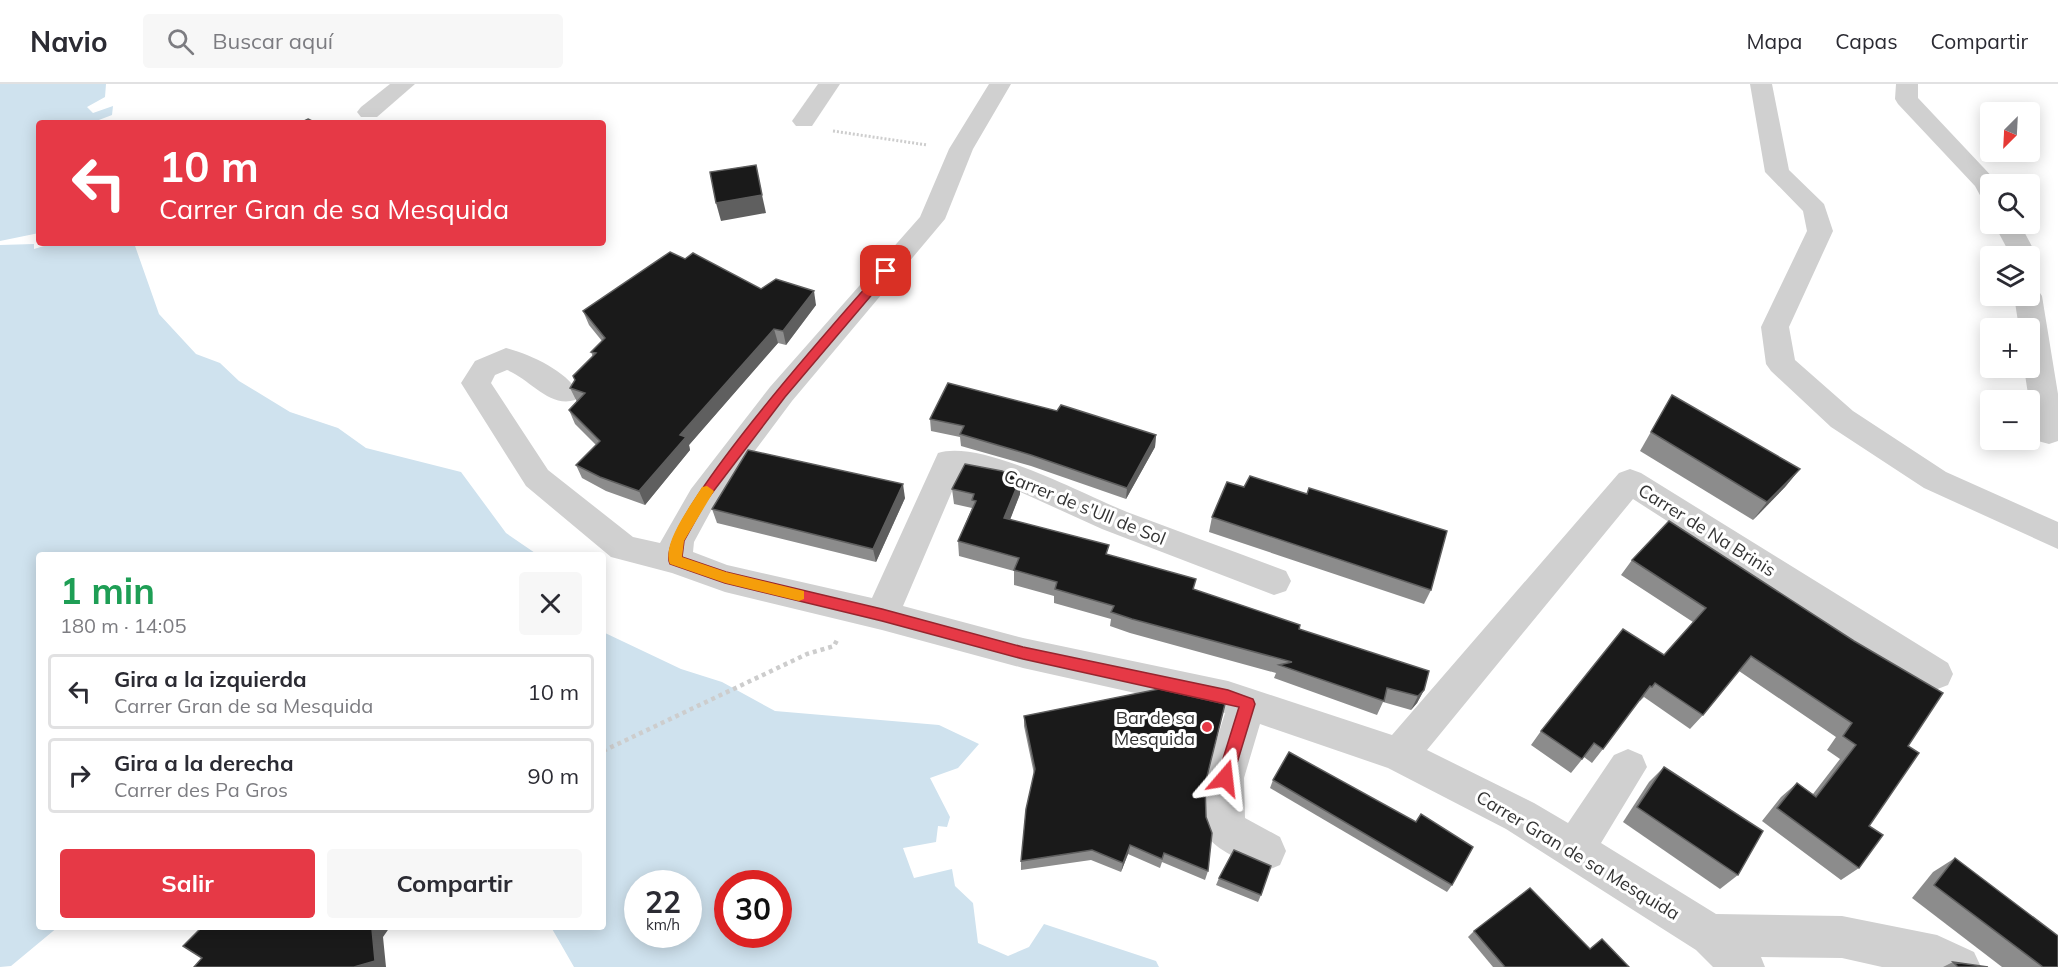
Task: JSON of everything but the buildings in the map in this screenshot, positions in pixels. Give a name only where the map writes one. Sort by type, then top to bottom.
[{"type":"street","points":[[369,112],[404,84]]},
{"type":"street","points":[[804,121],[829,84]]},
{"type":"street","points":[[675,560],[677,541],[702,498],[781,394],[932,219],[961,149],[1000,84]]},
{"type":"street","points":[[1761,84],[1777,172],[1815,209],[1820,231],[1775,327],[1781,364],[1842,419],[1935,480],[2058,536]]},
{"type":"street","points":[[1907,84],[1906,99],[1931,128],[1980,177]]},
{"type":"street","points":[[2030,306],[2049,434]]},
{"type":"street","name":"Carrer Gran de sa Mesquida","points":[[564,393],[528,367],[506,358],[485,368],[476,383],[537,478],[623,548],[675,560],[725,578],[882,615],[1023,653],[1228,697],[1399,755],[1520,816],[1574,849],[1711,935],[1743,967]]},
{"type":"street","name":"Carrer de s'Ull de Sol","points":[[882,615],[949,462],[1010,474],[1114,520],[1274,581]]},
{"type":"street","name":"Carrer de Na Brinis","points":[[1399,755],[1630,481],[1935,674]]},
{"type":"street","points":[[1247,704],[1225,778],[1225,828],[1266,851]]},
{"type":"street","points":[[1574,849],[1628,766]]},
{"type":"street","points":[[1711,935],[1842,937],[1937,957],[1959,967]]},
{"type":"path","points":[[804,121],[833,131],[934,146]]},
{"type":"path","points":[[606,750],[807,654]]},
{"type":"water","points":[[0,84],[106,84],[105,97],[87,107],[93,113],[113,106],[112,115],[99,120],[36,120],[36,234],[0,241]]},
{"type":"water","points":[[34,244],[34,249],[44,246],[135,246],[159,314],[196,354],[220,363],[239,381],[290,412],[338,428],[366,448],[461,472],[506,533],[534,552],[36,552],[36,930],[54,930],[11,966],[0,967],[0,245]]},
{"type":"water","points":[[606,633],[681,669],[722,682],[775,711],[939,725],[979,744],[958,768],[930,778],[950,817],[947,827],[938,826],[936,842],[903,848],[914,878],[952,869],[955,886],[973,903],[978,943],[1008,956],[1029,947],[1044,924],[1156,961],[1159,967],[574,967],[553,930],[606,930]]},
{"type":"slow traffic","points":[[707,491],[677,541],[675,560],[725,578],[799,595]]},
{"type":"place","name":"Bar de sa Mesquida","points":[[1207,727]]},
{"type":"route","points":[[886,271],[781,394],[702,498],[677,541],[675,560],[725,578],[882,615],[1023,653],[1228,697],[1247,704],[1225,778]]}]
